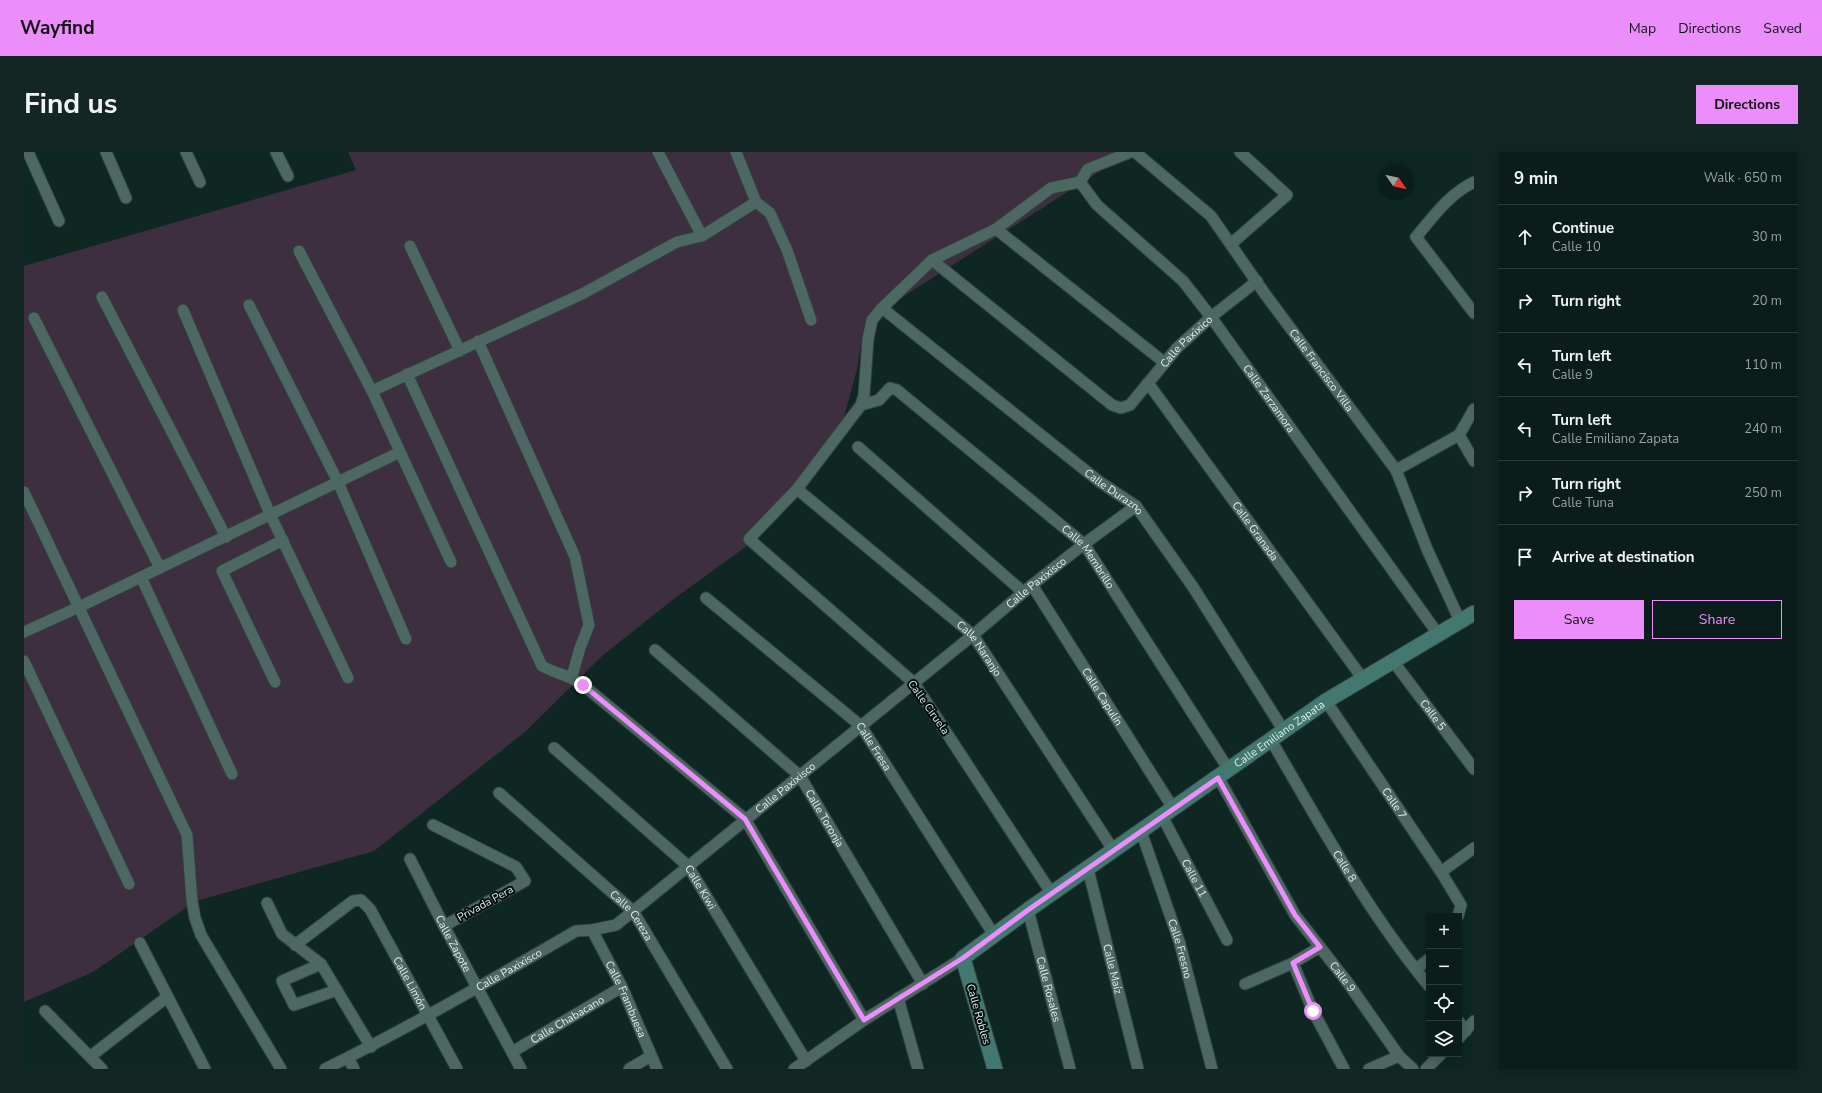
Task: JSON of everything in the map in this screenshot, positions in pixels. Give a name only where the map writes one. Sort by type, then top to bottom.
[{"type":"main road","name":"Calle Emiliano Zapata","points":[[963,958],[1028,910],[1326,702],[1438,634],[1470,617]]},
{"type":"main road","name":"Calle Robles","points":[[963,958],[995,1069]]},
{"type":"street","points":[[28,152],[59,221]]},
{"type":"street","points":[[106,152],[126,198]]},
{"type":"street","points":[[186,152],[200,182]]},
{"type":"street","points":[[276,152],[288,176]]},
{"type":"street","points":[[658,152],[702,236]]},
{"type":"street","points":[[736,152],[756,202],[770,213],[784,244],[811,320]]},
{"type":"street","points":[[797,489],[861,405],[864,395],[868,338],[872,320],[882,308],[932,260],[996,229],[1051,188],[1080,182],[1088,169],[1131,152]]},
{"type":"street","name":"Calle Francisco Villa","points":[[1135,152],[1211,216],[1396,470],[1427,549],[1470,617]]},
{"type":"street","points":[[1231,244],[1287,195],[1240,152]]},
{"type":"street","name":"Calle Zarzamora","points":[[1080,182],[1097,205],[1182,281],[1211,317],[1438,634]]},
{"type":"street","points":[[1474,182],[1466,186],[1442,206],[1416,238],[1474,313]]},
{"type":"street","points":[[372,391],[582,294],[677,242],[702,236],[756,202]]},
{"type":"street","points":[[996,229],[1165,363]]},
{"type":"street","points":[[410,246],[460,351]]},
{"type":"street","points":[[299,251],[372,391],[451,562]]},
{"type":"street","name":"Calle Paxixico","points":[[932,260],[1112,405],[1121,408],[1130,405],[1177,348],[1211,317],[1257,281]]},
{"type":"street","points":[[102,297],[226,537]]},
{"type":"street","points":[[249,305],[338,482],[406,639]]},
{"type":"street","name":"Calle Durazno","points":[[882,308],[1100,482],[1136,506],[1193,588],[1284,731]]},
{"type":"street","points":[[183,310],[270,514],[348,678]]},
{"type":"street","points":[[34,318],[160,568]]},
{"type":"street","points":[[478,341],[575,557],[589,625],[580,648],[572,676]]},
{"type":"street","points":[[407,374],[542,666],[555,673],[572,676],[745,819],[864,1020]]},
{"type":"street","name":"Calle Granada","points":[[1148,383],[1363,679]]},
{"type":"street","name":"Calle Membrillo","points":[[861,405],[879,400],[890,388],[897,390],[1084,544],[1223,774]]},
{"type":"street","points":[[1396,470],[1459,435],[1474,409]]},
{"type":"street","points":[[1459,435],[1474,461]]},
{"type":"street","points":[[858,447],[1023,592]]},
{"type":"street","points":[[24,632],[79,608],[140,577],[226,537],[270,514],[400,452]]},
{"type":"street","name":"Calle Ciruela","points":[[797,489],[749,539],[914,683],[1052,894]]},
{"type":"street","name":"Calle Naranjo","points":[[797,489],[973,635],[1114,850]]},
{"type":"street","points":[[24,492],[187,835],[192,901],[195,918],[201,935],[281,1069]]},
{"type":"street","name":"Calle Paxixisco","points":[[325,1069],[371,1047],[428,1016],[576,931],[592,930],[616,925],[973,635],[1023,592],[1084,544],[1136,506]]},
{"type":"street","points":[[274,682],[222,571],[283,540]]},
{"type":"street","points":[[140,577],[232,774]]},
{"type":"street","name":"Calle Capulín","points":[[1032,585],[1168,812]]},
{"type":"street","name":"Calle Fresa","points":[[706,598],[861,726],[994,935]]},
{"type":"street","name":"Calle Toronja","points":[[655,650],[800,776],[923,984]]},
{"type":"street","points":[[24,661],[129,884]]},
{"type":"street","name":"Calle 5","points":[[1393,661],[1474,769]]},
{"type":"street","name":"Calle 7","points":[[1326,702],[1442,872],[1461,905],[1459,913]]},
{"type":"street","name":"Calle 8","points":[[1271,740],[1360,892],[1428,985]]},
{"type":"street","name":"Calle Kiwi","points":[[554,748],[688,866],[806,1061]]},
{"type":"street","name":"Calle 9","points":[[1223,774],[1295,915],[1348,983],[1399,1056],[1413,1069]]},
{"type":"street","name":"Calle Cereza","points":[[498,793],[633,911],[727,1069]]},
{"type":"street","name":"Calle 11","points":[[1168,812],[1227,940]]},
{"type":"street","name":"Privada Pera","points":[[433,825],[516,867],[526,881],[444,926]]},
{"type":"street","name":"Calle Fresno","points":[[1141,831],[1180,944],[1212,1069]]},
{"type":"street","points":[[1442,872],[1474,848]]},
{"type":"street","name":"Calle Zapote","points":[[410,859],[444,926],[521,1069]]},
{"type":"street","name":"Calle Maíz","points":[[1088,869],[1138,1069]]},
{"type":"street","name":"Calle Limón","points":[[295,945],[353,901],[361,900],[370,908],[457,1069]]},
{"type":"street","points":[[267,903],[282,934],[321,964],[371,1047]]},
{"type":"street","name":"Calle Rosales","points":[[1028,910],[1070,1069]]},
{"type":"street","name":"Calle Frambuesa","points":[[592,930],[622,987],[657,1069]]},
{"type":"street","points":[[140,943],[205,1069]]},
{"type":"street","points":[[1245,984],[1293,963],[1320,947]]},
{"type":"street","name":"Calle Emiliano Zapata","points":[[794,1069],[864,1020],[963,958]]},
{"type":"street","points":[[1416,969],[1426,961]]},
{"type":"street","points":[[1293,963],[1313,1011],[1344,1069]]},
{"type":"street","points":[[321,964],[282,980],[294,1005],[337,990]]},
{"type":"street","name":"Calle Chabacano","points":[[512,1052],[622,987]]},
{"type":"street","points":[[91,1056],[167,997]]},
{"type":"street","points":[[898,998],[918,1069]]},
{"type":"street","points":[[45,1011],[91,1056],[102,1069]]},
{"type":"street","points":[[1463,1034],[1474,1021]]},
{"type":"street","points":[[628,1069],[651,1056]]},
{"type":"street","points":[[1369,1069],[1399,1056]]},
{"type":"street","points":[[1426,1069],[1439,1057]]},
{"type":"street","points":[[348,1058],[354,1069]]},
{"type":"shaded area","points":[[348,152],[1130,152],[865,321],[857,369],[843,421],[751,543],[675,598],[602,656],[525,732],[374,851],[196,901],[93,972],[24,1002],[24,266],[356,170]]},
{"type":"route","points":[[583,685],[745,819],[864,1020],[963,958],[1028,910],[1218,778],[1295,915],[1320,947],[1293,963],[1313,1011]]}]
